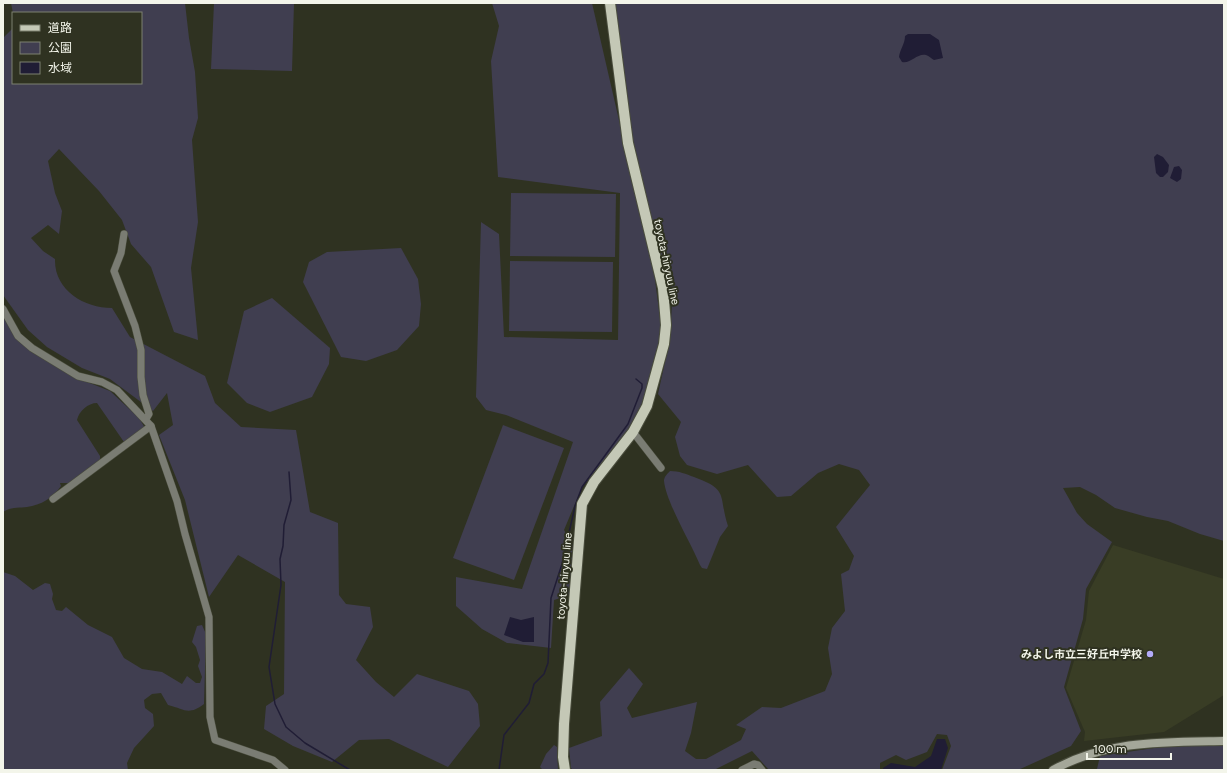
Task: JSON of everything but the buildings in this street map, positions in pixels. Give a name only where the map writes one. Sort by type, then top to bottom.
[{"type":"main road","name":"toyota-hiryuu line","points":[[565,770],[563,757],[564,724],[582,504],[594,482],[633,432],[647,406],[656,379],[664,344],[665,309],[663,288],[628,142],[610,3]]},
{"type":"street","points":[[124,234],[121,253],[114,271],[135,326],[141,350],[141,381],[149,414],[146,419]]},
{"type":"street","points":[[3,309],[18,336],[32,348],[78,376],[102,382],[117,390],[151,426],[177,502],[209,617],[210,717],[214,740],[273,760],[285,770]]},
{"type":"street","points":[[53,499],[151,426]]},
{"type":"street","points":[[633,432],[661,468]]},
{"type":"street","points":[[1053,770],[1070,760],[1104,749],[1145,744],[1224,741]]},
{"type":"street","points":[[742,770],[756,764],[762,770]]},
{"type":"shaded area","name":"みよし市立三好丘中学校","points":[[1113,545],[1224,579],[1224,695],[1164,732],[1084,741],[1085,732],[1066,688],[1086,620],[1089,591]]},
{"type":"green space","points":[[11,3],[185,3],[195,72],[198,118],[192,140],[198,222],[191,268],[198,340],[174,332],[151,267],[131,244],[122,220],[99,191],[59,149],[48,161],[55,193],[62,211],[59,234],[48,225],[31,238],[43,251],[55,259],[56,270],[65,288],[81,301],[91,305],[112,308],[130,337],[205,376],[215,403],[241,427],[296,430],[310,512],[338,523],[339,595],[346,604],[370,607],[373,627],[356,660],[376,682],[394,697],[417,674],[469,691],[478,704],[480,726],[448,767],[389,739],[359,740],[332,762],[293,746],[264,729],[266,706],[284,694],[285,582],[238,555],[209,597],[185,500],[159,435],[173,425],[167,393],[153,411],[110,379],[82,368],[47,347],[28,330],[3,295],[3,38],[12,29],[12,84],[142,84],[142,12],[13,12]]},
{"type":"green space","points":[[214,3],[294,3],[292,71],[211,69]]},
{"type":"green space","points":[[492,3],[592,3],[654,272],[662,334],[655,364],[638,415],[618,445],[582,487],[564,530],[573,545],[570,595],[554,600],[551,648],[507,643],[482,629],[456,606],[456,577],[522,589],[573,442],[506,415],[486,410],[476,397],[481,222],[499,234],[504,337],[618,340],[620,193],[498,177],[491,61],[499,26]]},
{"type":"green space","points":[[615,3],[1224,3],[1224,541],[1200,534],[1168,521],[1115,508],[1096,495],[1080,487],[1063,488],[1077,513],[1087,524],[1112,542],[1086,589],[1083,619],[1064,687],[1081,731],[1071,746],[1018,770],[942,770],[951,746],[947,735],[937,734],[927,752],[906,760],[896,755],[880,763],[880,770],[769,770],[752,751],[714,770],[573,770],[571,768],[569,748],[602,736],[600,702],[629,668],[643,684],[627,708],[632,718],[697,702],[691,733],[685,751],[696,759],[706,759],[741,740],[746,729],[736,725],[762,707],[781,708],[825,691],[832,674],[828,648],[832,628],[845,611],[841,574],[849,570],[854,556],[836,527],[870,485],[859,470],[839,464],[818,473],[791,496],[777,497],[748,465],[717,474],[687,465],[680,456],[675,437],[681,422],[658,394],[670,339],[672,303],[660,249],[633,147]]},
{"type":"green space","points":[[511,193],[616,194],[615,257],[510,256]]},
{"type":"green space","points":[[401,248],[418,279],[421,304],[419,326],[397,350],[366,361],[341,357],[303,282],[309,262],[327,252]]},
{"type":"green space","points":[[510,261],[613,262],[612,332],[509,331]]},
{"type":"green space","points":[[272,298],[330,348],[329,364],[312,397],[270,412],[247,403],[227,383],[244,311]]},
{"type":"green space","points":[[3,317],[18,341],[32,352],[77,378],[110,391],[139,418],[145,428],[124,442],[97,403],[90,404],[82,411],[77,420],[100,456],[100,461],[69,483],[60,483],[61,486],[58,490],[42,503],[27,507],[12,508],[3,512]]},
{"type":"green space","points":[[503,425],[564,448],[514,580],[453,558]]},
{"type":"green space","points":[[670,471],[682,473],[705,482],[718,490],[721,495],[728,526],[720,537],[707,569],[702,568],[700,565],[669,500],[664,481],[665,477]]},
{"type":"green space","points":[[3,572],[15,576],[33,590],[45,583],[50,584],[53,594],[52,599],[56,610],[62,611],[66,607],[88,625],[112,637],[124,658],[142,669],[162,672],[182,684],[187,676],[196,683],[200,683],[202,677],[198,666],[200,660],[196,647],[192,642],[197,626],[202,625],[206,634],[204,704],[194,710],[183,710],[168,705],[161,693],[152,694],[144,700],[145,708],[153,714],[154,726],[134,748],[127,763],[128,770],[3,770]]},
{"type":"green space","points":[[1215,739],[1224,740],[1224,770],[1089,770],[1097,769],[1100,756]]},
{"type":"green space","points":[[554,745],[557,747],[558,770],[543,770],[540,767],[546,754]]},
{"type":"water","points":[[908,34],[930,34],[939,40],[943,58],[934,60],[927,55],[923,55],[902,62],[899,57],[905,36]]},
{"type":"water","points":[[1157,154],[1163,157],[1169,165],[1168,172],[1163,177],[1160,177],[1156,173],[1154,157]]},
{"type":"water","points":[[1179,166],[1182,170],[1181,179],[1177,182],[1170,178],[1174,167]]},
{"type":"water","points":[[510,617],[521,620],[534,617],[534,642],[523,642],[504,635]]},
{"type":"water","points":[[937,739],[945,739],[948,748],[941,770],[883,770],[883,768],[891,763],[915,767],[931,756]]},
{"type":"waterway","points":[[499,770],[504,735],[529,703],[534,684],[544,674],[548,663],[551,598],[562,564],[575,506],[582,487],[628,424],[642,388],[642,384],[636,379]]},
{"type":"waterway","points":[[289,472],[291,500],[284,525],[283,546],[280,559],[281,585],[269,667],[275,704],[286,727],[305,743],[350,770]]},
{"type":"place","name":"みよし市立三好丘中学校","points":[[1150,654]]}]
